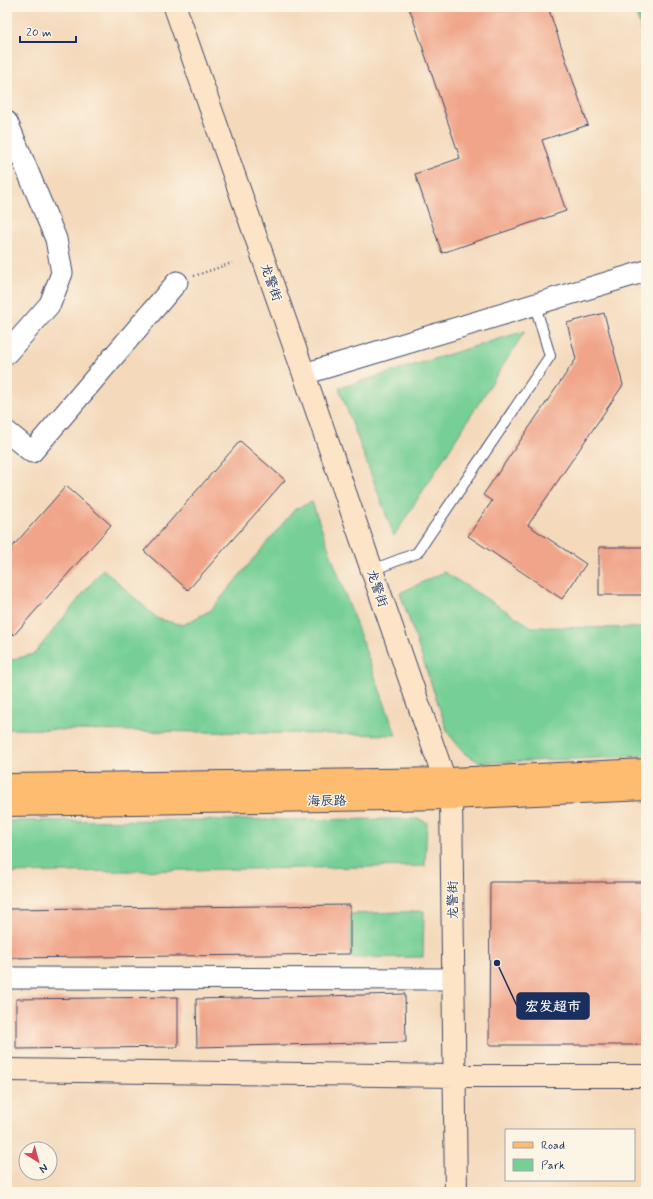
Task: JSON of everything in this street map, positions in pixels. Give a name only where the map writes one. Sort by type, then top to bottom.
[{"type":"main road","name":"海辰路","points":[[7,805],[447,789],[646,770]]},
{"type":"main road","name":"海辰路","points":[[7,786],[646,789]]},
{"type":"street","name":"龙警街","points":[[174,7],[304,374],[447,789],[453,979],[456,1192]]},
{"type":"street","points":[[7,122],[56,238],[62,273],[50,304],[7,353]]},
{"type":"street","points":[[304,374],[646,271]]},
{"type":"street","points":[[7,432],[32,452],[177,282]]},
{"type":"street","points":[[7,978],[453,979]]},
{"type":"street","points":[[7,1070],[455,1076],[646,1076]]},
{"type":"lane","points":[[372,570],[417,553],[550,356],[535,305]]},
{"type":"path","points":[[177,282],[232,264]]},
{"type":"green space","points":[[633,7],[646,7],[646,33],[643,34]]},
{"type":"green space","points":[[525,331],[394,536],[339,388]]},
{"type":"green space","points":[[312,502],[396,735],[7,729],[7,661],[34,654],[103,569],[158,619],[183,625],[211,610],[295,509]]},
{"type":"green space","points":[[444,572],[532,627],[646,628],[646,756],[481,763],[465,754],[448,733],[400,593]]},
{"type":"green space","points":[[418,819],[427,822],[425,866],[7,873],[7,821]]},
{"type":"green space","points":[[424,911],[423,957],[350,958],[350,914]]},
{"type":"building","points":[[409,7],[548,7],[588,125],[542,140],[566,211],[442,253],[415,174],[460,158]]},
{"type":"building","points":[[604,313],[623,385],[528,525],[586,564],[562,599],[468,536],[492,501],[483,495],[576,359],[567,323]]},
{"type":"building","points":[[240,441],[285,480],[188,590],[144,551]]},
{"type":"building","points":[[66,486],[111,525],[14,635],[7,628],[7,553]]},
{"type":"building","points":[[599,547],[646,547],[646,595],[599,595]]},
{"type":"building","points":[[490,882],[646,882],[646,1045],[489,1045]]},
{"type":"building","points":[[350,905],[350,954],[7,958],[7,909]]},
{"type":"building","points":[[405,994],[406,1042],[197,1047],[196,999]]},
{"type":"building","points":[[178,997],[178,1047],[16,1049],[16,999]]},
{"type":"place","name":"宏发超市","points":[[497,963]]}]
